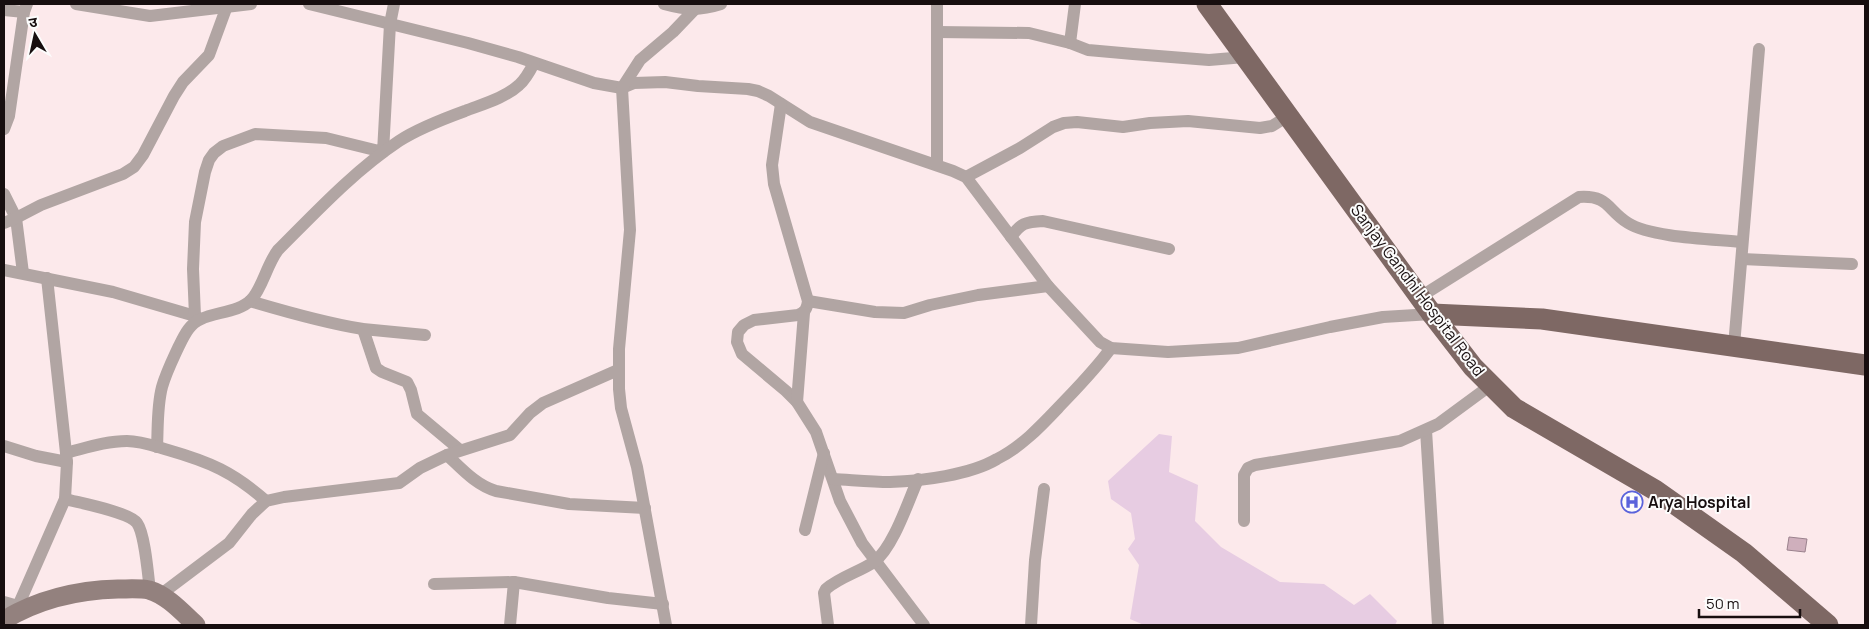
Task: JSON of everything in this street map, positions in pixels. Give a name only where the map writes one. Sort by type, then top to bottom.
[{"type":"main road","name":"Sanjay Gandhi Hospital Road","points":[[1207,4],[1426,306],[1473,367],[1514,408],[1656,490],[1744,553],[1828,625]]},
{"type":"main road","points":[[1426,306],[1542,319],[1865,365]]},
{"type":"main road","points":[[10,610],[66,594],[100,590],[155,593],[172,604],[196,625]]},
{"type":"street","points":[[76,4],[150,16],[251,4]]},
{"type":"street","points":[[309,4],[468,43],[594,83],[622,88],[634,83],[646,82],[748,89],[769,96],[810,122],[937,165],[966,177],[1048,286],[1100,342],[1111,348],[1168,352],[1238,348],[1426,306],[1579,197],[1590,196],[1600,198],[1628,223],[1645,231],[1742,242]]},
{"type":"street","points":[[383,152],[390,24],[394,4]]},
{"type":"street","points":[[664,4],[695,10],[722,4]]},
{"type":"street","points":[[935,4],[937,32],[937,165]]},
{"type":"street","points":[[1070,43],[1075,4]]},
{"type":"street","points":[[4,223],[41,205],[123,174],[134,166],[143,155],[178,89],[209,55],[227,6]]},
{"type":"street","points":[[4,10],[26,8],[9,116],[4,129]]},
{"type":"street","points":[[666,625],[637,467],[621,408],[619,389],[618,370],[630,230],[622,88],[640,60],[695,10]]},
{"type":"street","points":[[937,32],[1029,33],[1070,43],[1088,50],[1209,60],[1244,57]]},
{"type":"street","points":[[1734,346],[1759,49]]},
{"type":"street","points":[[4,270],[113,292],[198,318],[242,306],[250,301],[256,293],[271,259],[278,250],[326,202],[383,152],[402,139],[444,118],[503,95],[518,86],[526,78],[534,63]]},
{"type":"street","points":[[781,104],[772,165],[774,184],[806,307],[797,402]]},
{"type":"street","points":[[966,177],[1020,148],[1053,127],[1064,123],[1077,122],[1123,127],[1150,123],[1188,122],[1260,128],[1272,126],[1288,116]]},
{"type":"street","points":[[157,447],[160,398],[164,379],[186,332],[198,318],[193,269],[194,222],[205,172],[209,160],[214,153],[223,146],[254,134],[326,138],[383,152]]},
{"type":"street","points":[[4,194],[16,218],[23,274]]},
{"type":"street","points":[[1011,238],[1019,226],[1028,222],[1043,221],[1169,249]]},
{"type":"street","points":[[1742,259],[1852,264]]},
{"type":"street","points":[[10,610],[65,499],[66,457],[47,278]]},
{"type":"street","points":[[924,625],[862,543],[848,519],[816,432],[797,402],[742,354],[736,342],[738,332],[744,324],[754,320],[806,307],[904,312],[978,295],[1048,286]]},
{"type":"street","points":[[250,301],[306,317],[363,329],[425,335]]},
{"type":"street","points":[[363,329],[376,368],[407,382],[417,414],[460,450]]},
{"type":"street","points":[[833,479],[889,482],[918,479],[972,470],[997,460],[1014,449],[1041,425],[1096,368],[1111,348]]},
{"type":"street","points":[[65,499],[124,514],[139,524],[155,593],[229,543],[252,514],[266,501],[284,497],[399,483],[420,468],[447,454],[510,436],[530,413],[543,403],[618,370]]},
{"type":"street","points":[[1244,521],[1244,475],[1248,468],[1255,465],[1400,441],[1438,424],[1491,385]]},
{"type":"street","points":[[1426,430],[1438,625]]},
{"type":"street","points":[[4,446],[36,456],[66,457],[114,442],[139,442],[199,459],[218,467],[236,477],[266,501]]},
{"type":"street","points":[[805,530],[824,453]]},
{"type":"street","points":[[447,454],[484,488],[569,504],[645,508]]},
{"type":"street","points":[[828,625],[824,593],[826,589],[875,561],[892,540],[918,479]]},
{"type":"street","points":[[1031,625],[1044,489]]},
{"type":"street","points":[[434,584],[514,582],[608,598],[662,604]]},
{"type":"street","points":[[510,625],[514,582]]},
{"type":"shaded area","points":[[1159,434],[1172,436],[1169,472],[1198,485],[1195,521],[1221,547],[1280,582],[1324,584],[1354,605],[1370,594],[1397,621],[1395,625],[1144,625],[1130,619],[1139,565],[1128,549],[1135,539],[1131,513],[1111,499],[1108,481]]},
{"type":"building","points":[[1789,537],[1807,539],[1805,552],[1787,550]]},
{"type":"place","name":"Arya Hospital","points":[[1632,502]]}]
